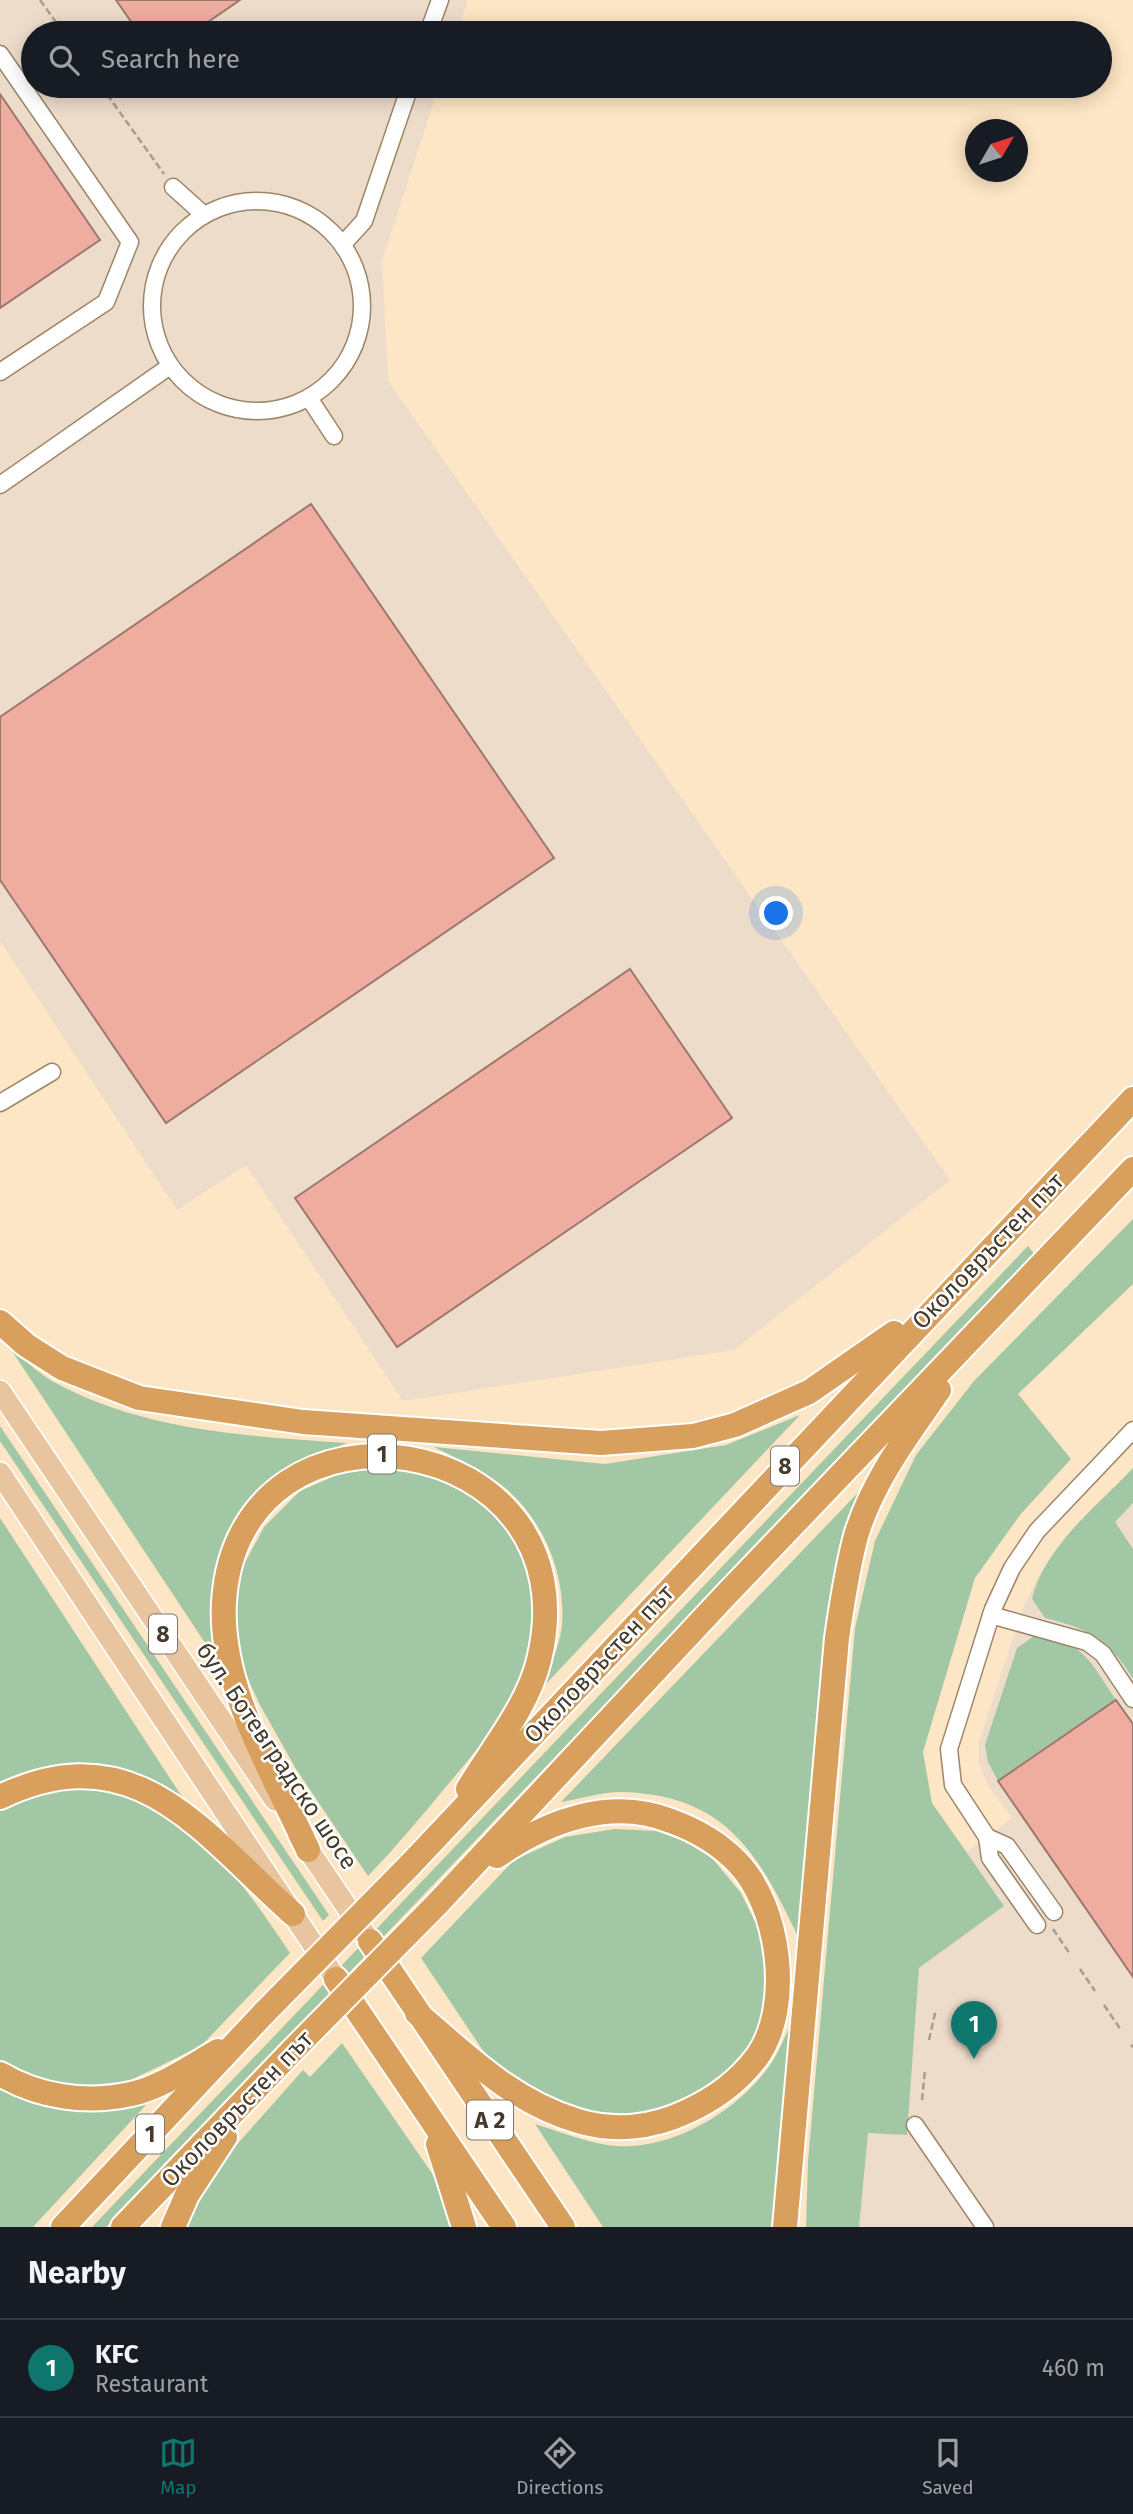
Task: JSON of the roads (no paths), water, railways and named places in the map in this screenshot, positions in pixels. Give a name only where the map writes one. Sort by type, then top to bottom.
[{"type":"highway","name":"Околовръстен път","points":[[63,2227],[237,2041],[439,1836],[940,1300],[1133,1099]]},
{"type":"highway","name":"Околовръстен път","points":[[123,2227],[457,1885],[723,1598],[1133,1169]]},
{"type":"highway","points":[[0,1322],[26,1345],[62,1368],[139,1398],[303,1422],[601,1443],[693,1436],[735,1425],[772,1410],[845,1369],[940,1300]]},
{"type":"highway","points":[[785,2227],[844,1588],[857,1535],[892,1459],[979,1331]]},
{"type":"highway","name":"1","points":[[308,1850],[240,1697],[229,1663],[224,1602],[229,1571],[238,1546],[266,1503],[310,1470],[336,1460],[363,1455],[392,1454],[421,1460],[450,1469],[476,1484],[500,1504],[520,1527],[534,1554],[542,1578],[546,1605],[544,1631],[531,1686],[439,1836]]},
{"type":"highway","points":[[0,1797],[23,1786],[90,1774],[154,1793],[214,1838],[241,1868],[293,1914]]},
{"type":"highway","name":"8","points":[[417,2013],[496,2082],[541,2106],[580,2122],[639,2127],[666,2121],[702,2105],[727,2088],[757,2056],[773,2018],[778,1968],[767,1914],[755,1887],[739,1864],[694,1830],[662,1817],[635,1813],[607,1812],[577,1817],[549,1825],[522,1839],[457,1885]]},
{"type":"highway","name":"A 2","points":[[370,1941],[563,2227]]},
{"type":"highway","name":"A 2","points":[[336,1979],[504,2227]]},
{"type":"highway","points":[[0,2074],[22,2087],[81,2099],[132,2094],[237,2041]]},
{"type":"highway","points":[[173,2227],[187,2195],[256,2088]]},
{"type":"highway","points":[[429,2116],[464,2227]]},
{"type":"main road","name":"бул. Ботевградско шосе","points":[[0,1391],[370,1941]]},
{"type":"main road","points":[[0,1473],[336,1979]]},
{"type":"street","points":[[432,21],[440,0]]},
{"type":"street","points":[[0,54],[21,84]]},
{"type":"street","points":[[0,372],[106,302],[130,242],[30,98]]},
{"type":"street","points":[[343,244],[364,221],[406,98]]},
{"type":"street","points":[[173,187],[203,214]]},
{"type":"street","points":[[263,200],[293,206],[321,221],[343,244],[359,275],[363,311],[356,346],[337,376],[309,398],[280,409],[239,409],[219,404],[192,389],[170,366],[157,340],[151,312],[154,283],[164,255],[180,232],[203,214],[232,202],[263,200]]},
{"type":"street","points":[[0,485],[170,366]]},
{"type":"street","points":[[309,398],[334,436]]},
{"type":"street","points":[[0,1103],[52,1072]]},
{"type":"street","points":[[1045,1927],[990,1858],[987,1837],[953,1786],[948,1766],[953,1732],[991,1615],[1012,1568],[1037,1531],[1133,1430]]},
{"type":"street","points":[[991,1615],[1087,1642],[1102,1654],[1133,1699]]},
{"type":"street","points":[[987,1837],[1007,1846],[1054,1912]]},
{"type":"street","points":[[915,2125],[985,2227]]},
{"type":"place","name":"KFC","points":[[974,2059]]}]
